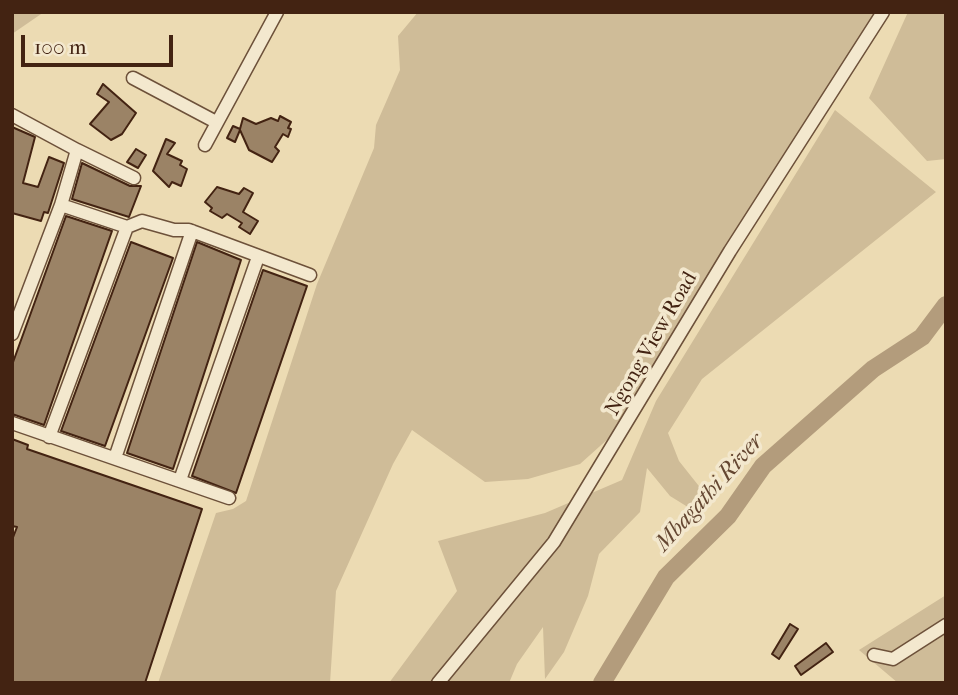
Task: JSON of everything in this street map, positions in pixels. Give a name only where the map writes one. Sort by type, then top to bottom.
[{"type":"street","points":[[205,145],[276,12]]},
{"type":"street","name":"Ngong View Road","points":[[438,683],[554,542],[730,251],[883,12]]},
{"type":"street","points":[[133,78],[216,122]]},
{"type":"street","points":[[12,115],[134,177]]},
{"type":"street","points":[[12,334],[61,205],[77,150]]},
{"type":"street","points":[[61,205],[127,227],[142,221],[192,231],[310,275]]},
{"type":"street","points":[[49,437],[127,227]]},
{"type":"street","points":[[115,458],[192,231]]},
{"type":"street","points":[[180,480],[258,257]]},
{"type":"street","points":[[12,423],[229,498]]},
{"type":"street","points":[[874,655],[893,659],[946,625]]},
{"type":"shaded area","points":[[12,12],[44,12],[12,34]]},
{"type":"shaded area","points":[[418,12],[875,12],[609,438],[580,464],[528,479],[485,482],[412,430],[393,464],[336,591],[330,683],[158,683],[216,513],[233,509],[246,501],[317,284],[374,148],[376,125],[400,70],[398,36]]},
{"type":"shaded area","points":[[908,12],[946,12],[946,159],[927,161],[869,98]]},
{"type":"shaded area","points":[[835,110],[936,192],[702,379],[668,433],[679,461],[706,495],[691,509],[670,496],[647,468],[640,512],[599,554],[588,596],[564,652],[545,679],[543,627],[517,664],[509,683],[389,683],[457,591],[438,541],[545,513],[622,480],[656,401]]},
{"type":"shaded area","points":[[946,595],[946,683],[898,683],[859,650]]},
{"type":"building","points":[[103,84],[136,113],[122,134],[111,140],[90,124],[109,102],[97,94]]},
{"type":"building","points":[[280,116],[291,122],[288,128],[291,129],[288,137],[283,134],[275,147],[279,151],[272,162],[249,150],[240,130],[235,142],[227,138],[233,126],[240,129],[243,118],[256,124],[271,118],[278,121]]},
{"type":"building","points":[[12,127],[35,137],[23,183],[38,187],[49,157],[64,163],[48,213],[44,212],[41,221],[12,213]]},
{"type":"building","points":[[166,139],[175,143],[167,154],[182,161],[180,165],[187,169],[181,186],[172,182],[169,187],[153,171]]},
{"type":"building","points":[[136,149],[146,155],[138,168],[127,162]]},
{"type":"building","points":[[82,163],[130,186],[141,186],[129,217],[72,199]]},
{"type":"building","points":[[217,187],[239,194],[244,188],[253,193],[243,212],[258,221],[250,234],[239,227],[242,223],[227,214],[222,218],[210,211],[212,208],[205,202]]},
{"type":"building","points":[[66,216],[112,231],[44,425],[12,414],[12,365]]},
{"type":"building","points":[[131,242],[173,258],[105,446],[61,431]]},
{"type":"building","points":[[197,242],[241,260],[173,469],[127,453]]},
{"type":"building","points":[[263,270],[307,286],[236,493],[192,476]]},
{"type":"building","points":[[12,439],[28,445],[27,449],[202,509],[145,683],[12,683],[12,540],[17,527],[12,526]]},
{"type":"building","points":[[790,624],[798,629],[779,659],[772,654]]},
{"type":"building","points":[[826,643],[833,652],[801,675],[795,666]]},
{"type":"waterway","name":"Mbagathi River","points":[[602,683],[666,577],[728,516],[763,466],[873,369],[922,337],[946,305]]}]
